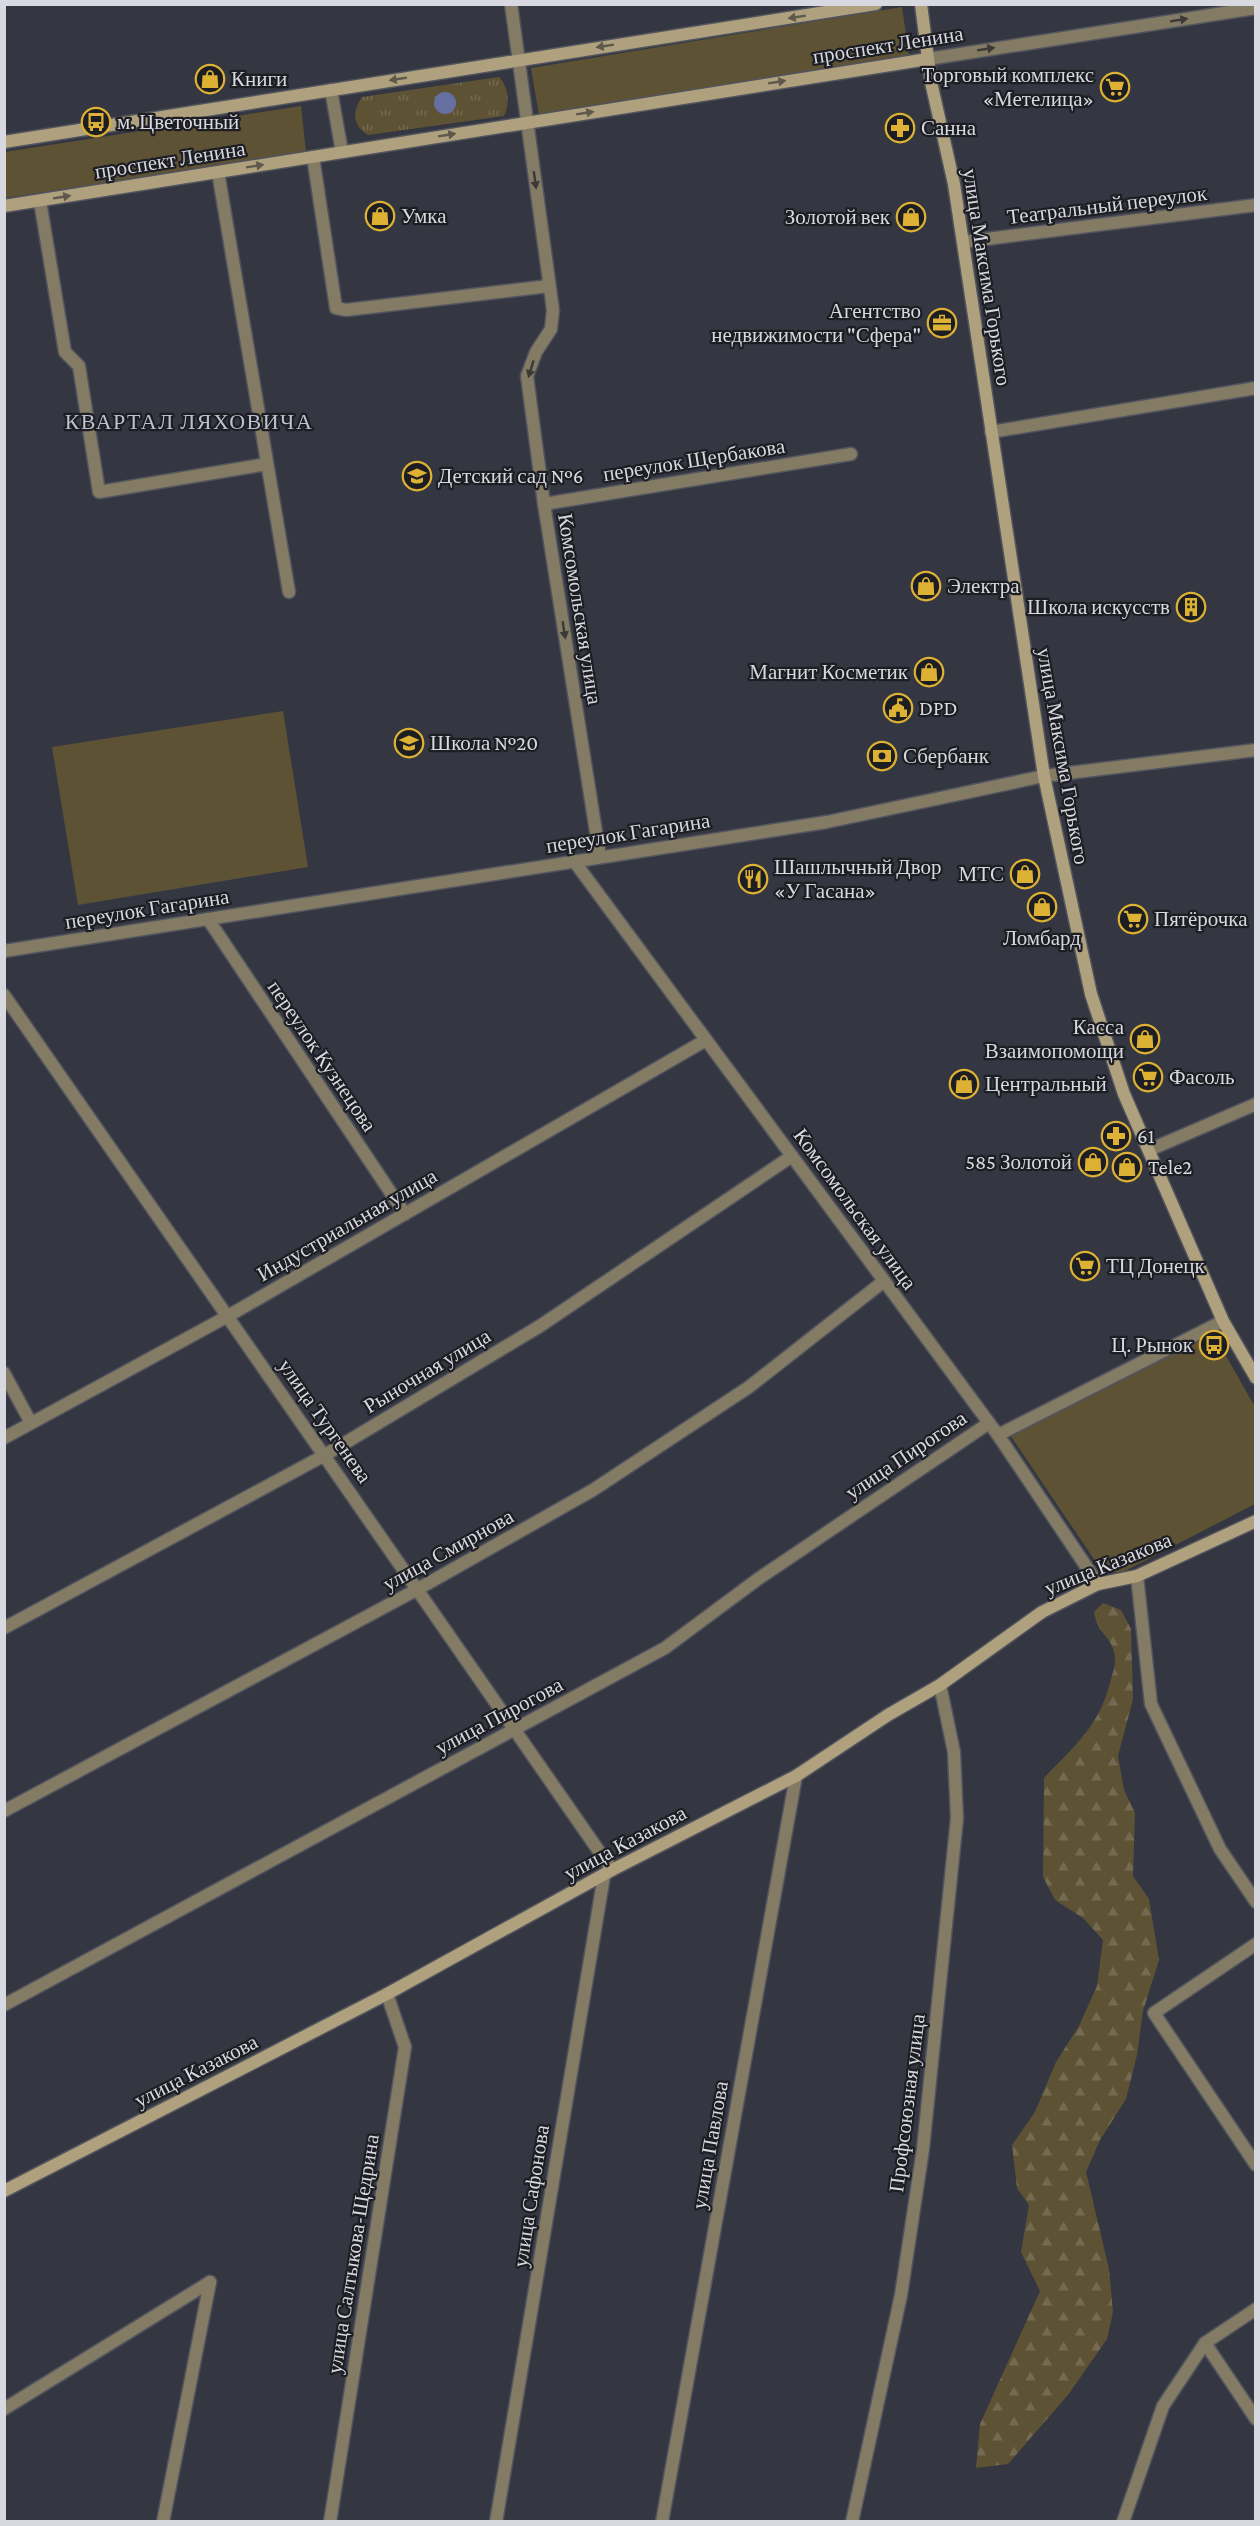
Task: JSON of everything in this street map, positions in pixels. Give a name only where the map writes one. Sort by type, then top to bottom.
[{"type":"main road","name":"проспект Ленина","points":[[4,142],[876,4]]},
{"type":"main road","name":"улица Максима Горького","points":[[921,4],[928,58],[963,242],[1044,776],[1090,994],[1124,1094],[1223,1321],[1256,1378]]},
{"type":"main road","name":"проспект Ленина","points":[[4,206],[928,58]]},
{"type":"main road","name":"улица Казакова","points":[[4,2191],[387,1994],[608,1873],[796,1776],[888,1715],[940,1685],[1042,1612],[1098,1584],[1137,1576],[1256,1521]]},
{"type":"street","points":[[510,4],[527,122]]},
{"type":"street","name":"проспект Ленина","points":[[928,58],[1256,8]]},
{"type":"street","points":[[331,90],[342,152]]},
{"type":"street","name":"Комсомольская улица","points":[[527,122],[553,310],[551,329],[536,352],[527,376],[544,504],[600,857]]},
{"type":"street","points":[[313,157],[336,308],[346,310],[549,286]]},
{"type":"street","points":[[218,172],[289,592]]},
{"type":"street","points":[[40,201],[65,352],[79,366],[99,492],[267,464]]},
{"type":"street","name":"Театральный переулок","points":[[963,242],[1256,205]]},
{"type":"street","points":[[991,432],[1256,388]]},
{"type":"street","name":"переулок Щербакова","points":[[544,504],[851,454]]},
{"type":"street","name":"переулок Гагарина","points":[[4,951],[827,822],[1044,776],[1256,750]]},
{"type":"street","name":"Комсомольская улица","points":[[574,861],[989,1423],[1098,1584]]},
{"type":"street","name":"переулок Кузнецова","points":[[208,919],[405,1214]]},
{"type":"street","name":"улица Тургенева","points":[[4,994],[516,1729],[608,1873]]},
{"type":"street","name":"Индустриальная улица","points":[[4,1438],[228,1316],[706,1040]]},
{"type":"street","points":[[1149,1150],[1256,1104]]},
{"type":"street","name":"Рыночная улица","points":[[4,1628],[325,1455],[540,1326],[792,1156]]},
{"type":"street","name":"улица Смирнова","points":[[4,1811],[418,1589],[603,1484],[749,1387],[884,1281]]},
{"type":"street","points":[[998,1436],[1223,1321]]},
{"type":"street","points":[[4,1373],[32,1423]]},
{"type":"street","name":"улица Пирогова","points":[[4,2005],[665,1648],[758,1579],[989,1423]]},
{"type":"street","points":[[1137,1576],[1151,1704],[1220,1849],[1256,1902]]},
{"type":"street","name":"Профсоюзная улица","points":[[852,2522],[901,2295],[924,2137],[957,1818],[954,1752],[940,1685]]},
{"type":"street","name":"улица Павлова","points":[[662,2522],[796,1776]]},
{"type":"street","name":"улица Сафонова","points":[[496,2522],[608,1873]]},
{"type":"street","points":[[1256,1944],[1154,2013],[1256,2165]]},
{"type":"street","name":"улица Салтыкова-Щедрина","points":[[330,2522],[405,2047],[387,1994]]},
{"type":"street","points":[[4,2409],[210,2282],[163,2522]]},
{"type":"street","points":[[1123,2522],[1163,2406],[1204,2343],[1256,2309]]},
{"type":"street","points":[[1204,2343],[1256,2419]]},
{"type":"green space","points":[[902,7],[909,55],[539,115],[531,68]]},
{"type":"green space","points":[[499,77],[508,96],[504,116],[368,135],[356,123],[356,108],[362,97]]},
{"type":"green space","points":[[301,106],[306,152],[5,198],[5,152]]},
{"type":"green space","points":[[283,711],[308,867],[78,905],[52,747]]},
{"type":"green space","points":[[1213,1333],[1255,1407],[1255,1504],[1121,1573],[1102,1571],[1010,1435]]},
{"type":"green space","points":[[1103,1603],[1121,1610],[1131,1629],[1133,1699],[1118,1756],[1124,1790],[1135,1813],[1133,1876],[1149,1899],[1159,1960],[1143,2011],[1137,2055],[1126,2099],[1100,2140],[1086,2172],[1109,2269],[1113,2312],[1107,2339],[1068,2395],[1008,2464],[976,2468],[980,2424],[1040,2291],[1021,2252],[1029,2205],[1017,2188],[1012,2145],[1035,2112],[1056,2062],[1079,2026],[1097,1986],[1103,1940],[1083,1918],[1055,1900],[1043,1877],[1044,1778],[1085,1734],[1100,1710],[1106,1695],[1115,1660],[1111,1644],[1099,1626],[1094,1612]]},
{"type":"water","points":[[445,92],[453,95],[456,103],[453,111],[445,114],[437,111],[434,103],[437,95]]},
{"type":"place","name":"Книги","points":[[210,79]]},
{"type":"place","name":"Торговый комплекс «Метелица»","points":[[1115,87]]},
{"type":"place","name":"м. Цветочный","points":[[96,122]]},
{"type":"place","name":"Санна","points":[[900,128]]},
{"type":"place","name":"Умка","points":[[380,216]]},
{"type":"place","name":"Золотой век","points":[[911,217]]},
{"type":"place","name":"Агентство недвижимости \"Сфера\"","points":[[942,323]]},
{"type":"place","name":"Детский сад №6","points":[[417,476]]},
{"type":"place","name":"Электра","points":[[926,586]]},
{"type":"place","name":"Школа искусств","points":[[1191,607]]},
{"type":"place","name":"Магнит Косметик","points":[[929,672]]},
{"type":"place","name":"DPD","points":[[898,708]]},
{"type":"place","name":"Школа №20","points":[[409,743]]},
{"type":"place","name":"Сбербанк","points":[[882,756]]},
{"type":"place","name":"МТС","points":[[1025,874]]},
{"type":"place","name":"Шашлычный Двор «У Гасана»","points":[[753,879]]},
{"type":"place","name":"Ломбард","points":[[1042,907]]},
{"type":"place","name":"Пятёрочка","points":[[1133,919]]},
{"type":"place","name":"Касса Взаимопомощи","points":[[1145,1039]]},
{"type":"place","name":"Фасоль","points":[[1148,1077]]},
{"type":"place","name":"Центральный","points":[[964,1084]]},
{"type":"place","name":"61","points":[[1116,1136]]},
{"type":"place","name":"585 Золотой","points":[[1093,1162]]},
{"type":"place","name":"Tele2","points":[[1127,1167]]},
{"type":"place","name":"ТЦ Донецк","points":[[1085,1266]]},
{"type":"place","name":"Ц. Рынок","points":[[1214,1345]]},
{"type":"district","name":"КВАРТАЛ ЛЯХОВИЧА","points":[[189,421]]}]
